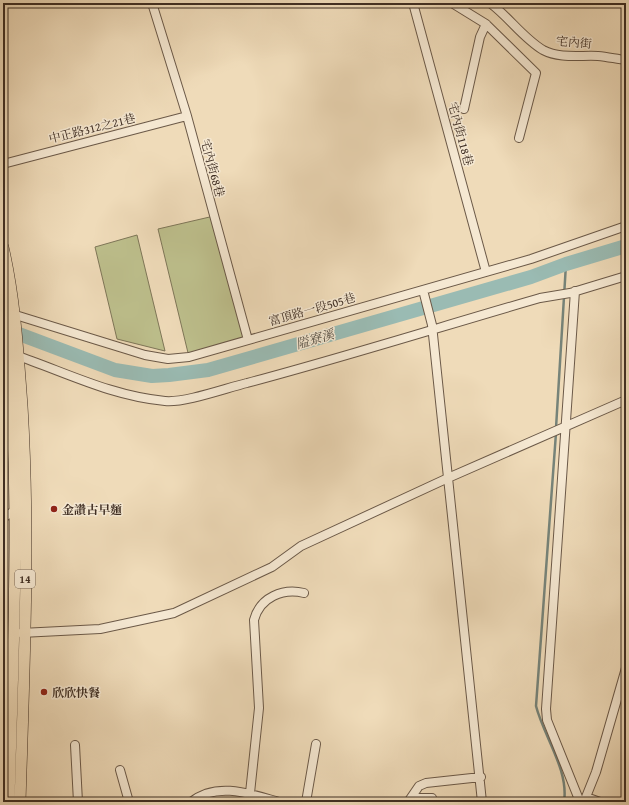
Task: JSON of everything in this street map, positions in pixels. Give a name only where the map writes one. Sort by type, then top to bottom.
[{"type":"main road","name":"14","points":[[3,247],[14,314],[10,353],[19,633],[20,802]]},
{"type":"main road","name":"14","points":[[3,311],[25,463],[26,512],[9,802]]},
{"type":"street","name":"宅內街68巷","points":[[152,3],[187,116],[248,340]]},
{"type":"street","name":"宅內街118巷","points":[[414,3],[486,272]]},
{"type":"street","points":[[452,3],[486,24],[536,73],[518,138]]},
{"type":"street","name":"宅內街","points":[[490,3],[503,12],[529,40],[545,51],[566,56],[598,56],[626,60]]},
{"type":"street","points":[[464,109],[480,37],[486,24]]},
{"type":"street","name":"中正路312之21巷","points":[[3,164],[187,116]]},
{"type":"street","name":"富頂路一段505巷","points":[[3,311],[145,355],[168,359],[190,357],[424,292],[530,259],[626,226]]},
{"type":"street","points":[[10,353],[101,388],[139,398],[167,402],[189,398],[268,377],[432,327],[540,298],[569,293],[626,276]]},
{"type":"street","points":[[424,292],[432,327],[471,706],[481,777],[482,802]]},
{"type":"street","points":[[569,293],[546,709],[547,720],[584,800]]},
{"type":"street","points":[[19,633],[100,629],[174,613],[272,567],[301,546],[448,478],[626,400]]},
{"type":"street","points":[[3,518],[14,511],[26,512]]},
{"type":"street","points":[[250,793],[258,708],[254,620],[256,610],[280,592],[292,590],[304,593]]},
{"type":"street","points":[[584,800],[596,772],[626,668]]},
{"type":"street","points":[[617,698],[626,700]]},
{"type":"street","points":[[306,802],[316,744]]},
{"type":"street","points":[[75,745],[78,802]]},
{"type":"street","points":[[120,770],[129,802]]},
{"type":"street","points":[[409,800],[419,786],[426,783],[481,777]]},
{"type":"street","points":[[191,802],[203,793],[220,790],[250,793],[280,802]]},
{"type":"street","points":[[409,800],[432,798],[432,802]]},
{"type":"street","points":[[584,800],[600,802]]},
{"type":"green space","points":[[214,216],[247,338],[189,357],[158,229]]},
{"type":"green space","points":[[137,235],[165,351],[117,339],[95,247]]},
{"type":"waterway","name":"隘寮溪","points":[[3,328],[115,370],[152,376],[208,370],[531,277],[566,264],[626,246]]},
{"type":"waterway","points":[[556,428],[566,264]]},
{"type":"waterway","points":[[556,433],[536,706],[563,778],[565,790],[564,802]]},
{"type":"place","name":"金讚古早麵","points":[[54,509]]},
{"type":"place","name":"欣欣快餐","points":[[44,692]]}]
